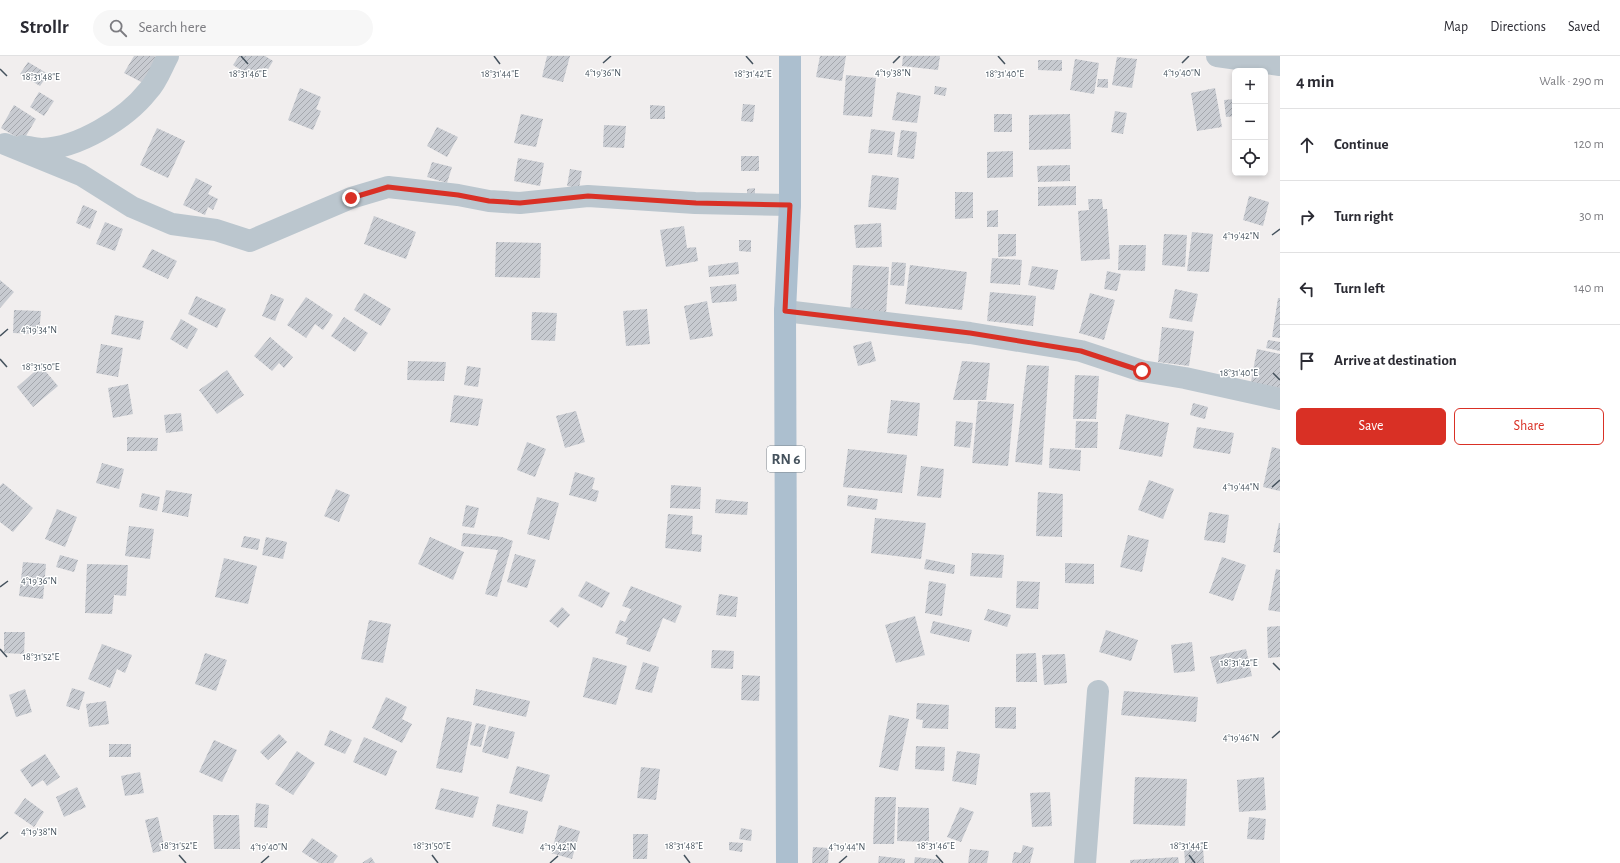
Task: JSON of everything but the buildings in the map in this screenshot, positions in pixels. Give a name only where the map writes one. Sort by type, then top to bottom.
[{"type":"main road","name":"RN 6","points":[[787,863],[785,311],[790,205],[790,56]]},
{"type":"street","points":[[2,144],[42,149],[81,141],[100,131],[130,109],[149,91],[168,56]]},
{"type":"street","points":[[1217,56],[1280,65]]},
{"type":"street","points":[[2,144],[81,175],[132,207],[172,224],[216,230],[250,241],[351,198],[388,187],[458,195],[489,201],[520,203],[588,196],[696,203],[790,205]]},
{"type":"street","points":[[785,311],[970,333],[1081,351],[1142,371],[1185,378],[1280,399]]},
{"type":"street","points":[[1085,863],[1098,691]]},
{"type":"route","points":[[351,198],[388,187],[458,195],[489,201],[520,203],[588,196],[696,203],[790,205],[785,311],[970,333],[1081,351],[1142,371]]}]
